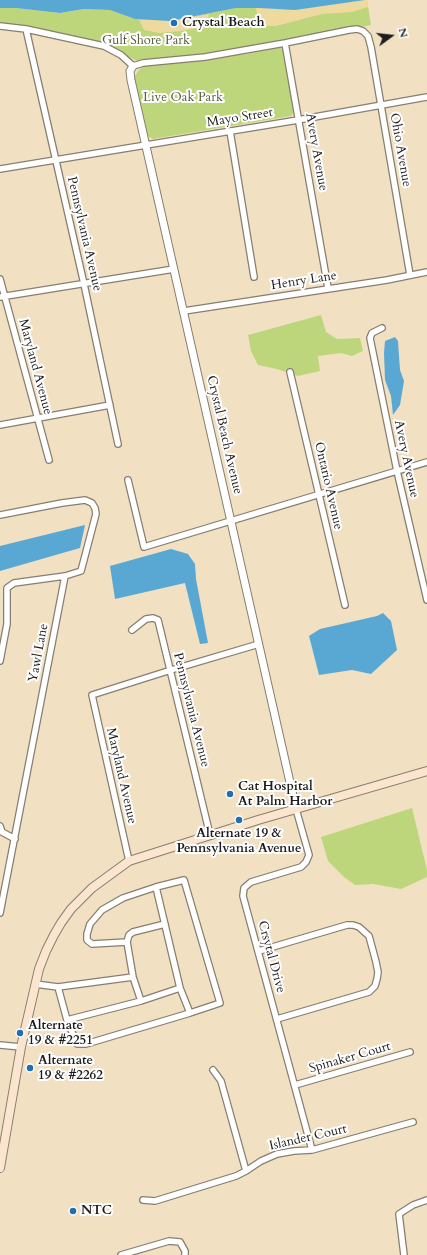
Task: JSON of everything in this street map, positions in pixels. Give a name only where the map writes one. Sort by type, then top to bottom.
[{"type":"main road","points":[[0,1168],[21,1047],[35,984],[46,951],[54,935],[71,910],[92,888],[129,861],[210,835],[427,771]]},
{"type":"street","points":[[0,26],[26,29],[104,46],[121,55],[133,66],[143,63],[205,57],[285,43]]},
{"type":"street","name":"Pennsylvania Avenue","points":[[26,29],[84,284],[118,444]]},
{"type":"street","name":"Ohio Avenue","points":[[285,43],[357,29],[368,36],[372,47],[410,274]]},
{"type":"street","name":"Avery Avenue","points":[[285,43],[328,288]]},
{"type":"street","name":"Crystal Beach Avenue","points":[[133,66],[130,71],[131,80],[145,144],[296,810]]},
{"type":"street","name":"Mayo Street","points":[[0,169],[145,144],[299,120],[427,97]]},
{"type":"street","points":[[230,131],[254,278]]},
{"type":"street","points":[[2,297],[174,269]]},
{"type":"street","name":"Henry Lane","points":[[184,311],[387,280],[410,274],[427,272]]},
{"type":"street","name":"Maryland Avenue","points":[[0,279],[2,297],[49,460]]},
{"type":"street","name":"Avery Avenue","points":[[382,328],[372,333],[370,338],[397,471],[427,600]]},
{"type":"street","name":"Ontario Avenue","points":[[290,372],[345,605]]},
{"type":"street","points":[[0,425],[110,405]]},
{"type":"street","points":[[128,480],[144,546],[427,462]]},
{"type":"street","points":[[0,515],[85,500],[92,503],[96,514],[81,571],[65,576],[14,583],[7,588],[7,624],[0,661]]},
{"type":"street","name":"Yawl Lane","points":[[0,913],[65,576]]},
{"type":"street","name":"Pennsylvania Avenue","points":[[132,630],[146,619],[154,618],[158,620],[210,835]]},
{"type":"street","points":[[171,670],[259,644]]},
{"type":"street","name":"Maryland Avenue","points":[[129,861],[92,696],[171,670]]},
{"type":"street","name":"Crsytal Drive","points":[[296,810],[309,855],[306,862],[301,867],[251,882],[244,888],[243,896],[312,1150]]},
{"type":"street","points":[[0,826],[2,832],[15,839]]},
{"type":"street","points":[[58,987],[67,1020],[77,1044],[86,1044],[190,1014],[220,1003],[184,880],[156,887],[124,898],[102,910],[90,924],[87,940],[92,944],[127,942]]},
{"type":"street","points":[[156,887],[180,988],[190,1014]]},
{"type":"street","points":[[141,1001],[133,977],[127,942],[133,932],[165,924]]},
{"type":"street","points":[[258,951],[347,925],[359,927],[369,936],[378,972],[375,986],[369,992],[277,1019]]},
{"type":"street","points":[[35,984],[58,987],[133,977]]},
{"type":"street","points":[[67,1020],[141,1001],[180,988]]},
{"type":"street","points":[[0,1045],[21,1047]]},
{"type":"street","name":"Spinaker Court","points":[[295,1085],[410,1052]]},
{"type":"street","points":[[213,1070],[221,1081],[246,1171]]},
{"type":"street","name":"Islander Court","points":[[143,1200],[155,1201],[236,1176],[261,1161],[277,1154],[312,1150],[413,1122]]},
{"type":"street","points":[[404,1255],[398,1214],[412,1205],[427,1200]]},
{"type":"street","points":[[121,1255],[169,1241],[180,1242],[185,1251],[185,1255]]},
{"type":"green space","name":"Gulf Shore Park","points":[[367,0],[371,25],[285,43],[143,63],[116,50],[91,41],[40,29],[0,24],[0,8],[16,8],[60,13],[84,9],[111,10],[135,19],[170,21],[236,8],[295,10]]},
{"type":"green space","name":"Live Oak Park","points":[[281,48],[284,51],[295,106],[294,112],[291,116],[153,139],[148,136],[134,78],[141,68],[144,66],[247,54]]},
{"type":"green space","points":[[321,315],[326,332],[337,339],[360,338],[363,351],[352,356],[341,353],[318,356],[320,371],[298,376],[294,375],[292,368],[286,369],[286,372],[258,365],[251,351],[248,335]]},
{"type":"green space","points":[[412,808],[427,870],[427,877],[401,889],[373,884],[355,885],[344,877],[328,861],[321,837]]},
{"type":"sand","points":[[367,0],[368,7],[352,12],[322,14],[276,26],[265,26],[257,15],[256,8],[295,10]]},
{"type":"sand","name":"Crystal Beach","points":[[209,14],[207,26],[159,33],[144,30],[139,19],[170,21]]},
{"type":"water","points":[[0,0],[365,0],[295,10],[236,8],[170,21],[135,19],[110,10],[84,9],[60,13],[16,8],[0,8]]},
{"type":"water","points":[[395,337],[398,341],[400,370],[404,381],[400,405],[393,415],[391,396],[385,380],[384,353],[385,341]]},
{"type":"water","points":[[85,525],[80,548],[0,571],[0,546]]},
{"type":"water","points":[[171,549],[188,554],[195,564],[196,579],[208,643],[200,644],[185,583],[115,599],[110,566]]},
{"type":"water","points":[[383,613],[391,621],[397,650],[371,674],[352,670],[319,675],[309,636],[320,629],[377,616]]},
{"type":"place","name":"Crystal Beach","points":[[174,23]]},
{"type":"place","name":"Cat Hospital At Palm Harbor","points":[[230,794]]},
{"type":"place","name":"Alternate 19 & Pennsylvania Avenue","points":[[239,820]]},
{"type":"place","name":"Alternate 19 & #2251","points":[[20,1033]]},
{"type":"place","name":"Alternate 19 & #2262","points":[[30,1068]]},
{"type":"place","name":"NTC","points":[[73,1211]]}]
